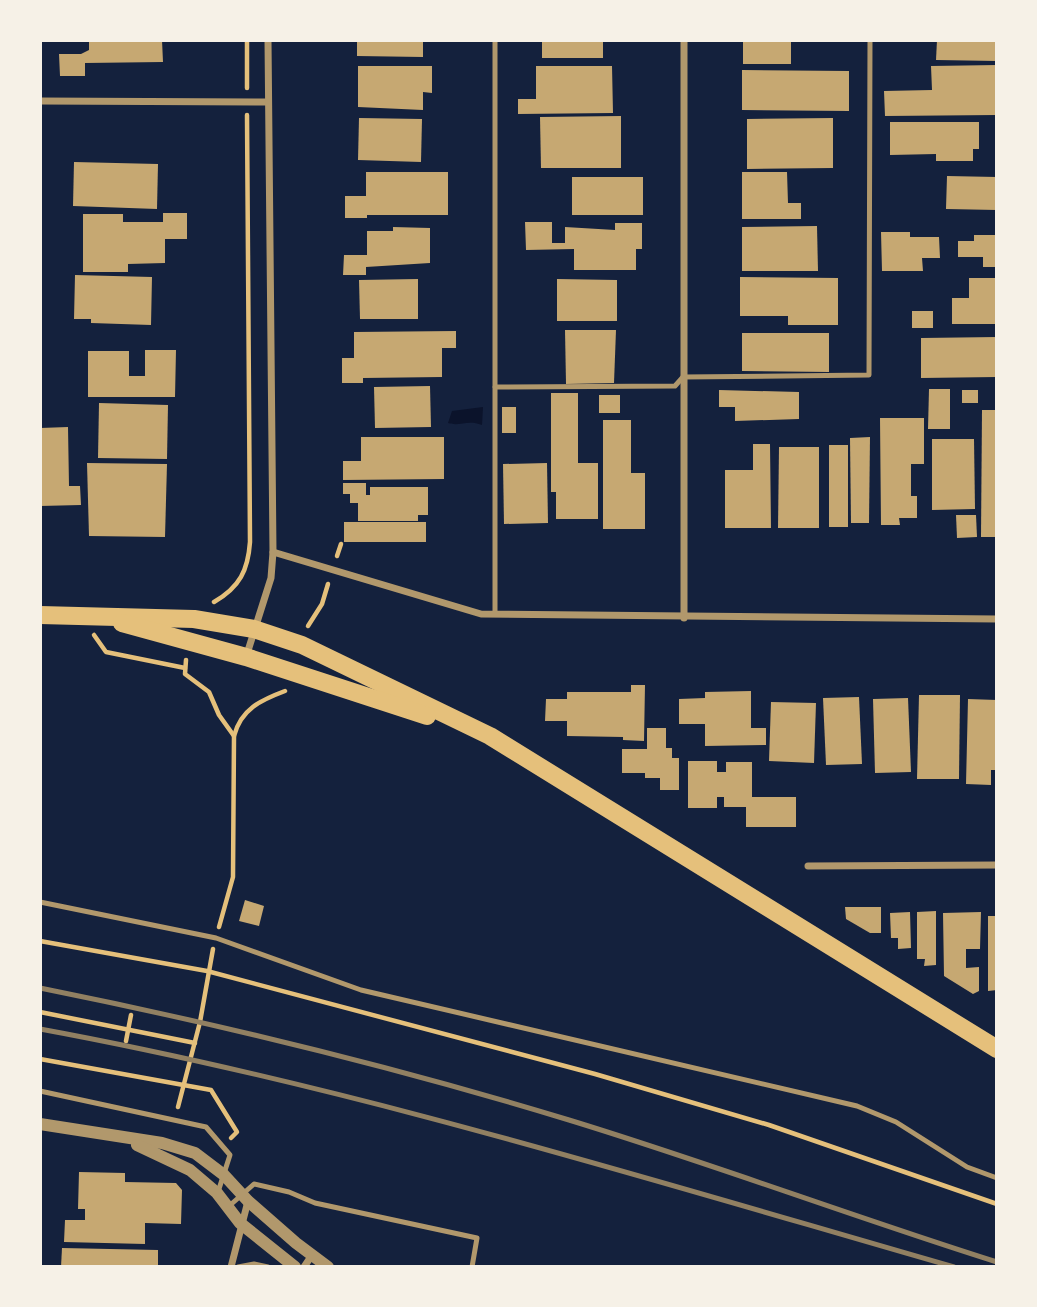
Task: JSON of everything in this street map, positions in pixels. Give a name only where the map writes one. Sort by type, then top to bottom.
[{"type":"main road","points":[[40,615],[194,619],[254,629],[302,645],[490,736],[997,1049]]},
{"type":"main road","points":[[101,617],[246,657],[490,736]]},
{"type":"street","points":[[246,657],[271,578],[273,552],[268,40]]},
{"type":"street","points":[[684,40],[684,618]]},
{"type":"street","points":[[40,100],[268,102]]},
{"type":"street","points":[[273,552],[481,614],[997,619]]},
{"type":"street","points":[[808,866],[997,865]]},
{"type":"street","points":[[40,1124],[162,1143],[195,1153],[225,1175],[245,1198],[328,1267]]},
{"type":"street","points":[[122,1138],[190,1170],[217,1193],[240,1223],[295,1267]]},
{"type":"street","points":[[231,1267],[245,1198]]},
{"type":"street","points":[[304,1267],[312,1255]]},
{"type":"lane","points":[[495,40],[495,614]]},
{"type":"lane","points":[[495,387],[675,386],[683,377],[869,375],[870,40]]},
{"type":"lane","points":[[40,902],[216,938],[361,990],[857,1106],[896,1122],[967,1167],[997,1178]]},
{"type":"lane","points":[[40,1091],[206,1127],[230,1155],[217,1193]]},
{"type":"lane","points":[[227,1208],[245,1198],[254,1184],[289,1192],[315,1203],[477,1238],[472,1267]]},
{"type":"lane","points":[[238,1267],[254,1264],[268,1267]]},
{"type":"path","points":[[206,604],[232,592],[248,568],[247,40]]},
{"type":"path","points":[[306,630],[322,604],[332,569]]},
{"type":"path","points":[[80,616],[106,652],[184,668],[188,679],[209,692],[219,715],[234,736]]},
{"type":"path","points":[[181,1096],[195,1043],[207,971],[233,877],[234,736],[237,724],[249,709],[290,689],[295,673]]},
{"type":"path","points":[[40,941],[207,971],[664,1093],[828,1144],[997,1204]]},
{"type":"path","points":[[40,1012],[195,1043]]},
{"type":"path","points":[[126,1041],[131,1015]]},
{"type":"path","points":[[40,1059],[211,1090],[237,1132],[222,1145]]},
{"type":"water","points":[[483,407],[482,425],[448,423],[452,411]]},
{"type":"building","points":[[89,40],[162,40],[163,62],[85,63],[85,76],[60,76],[59,54],[81,54],[89,50]]},
{"type":"building","points":[[357,40],[423,40],[423,57],[357,56]]},
{"type":"building","points":[[542,40],[603,40],[603,58],[542,58]]},
{"type":"building","points":[[743,40],[791,40],[791,64],[743,64]]},
{"type":"building","points":[[937,40],[997,40],[997,61],[936,60]]},
{"type":"building","points":[[997,65],[997,115],[885,116],[884,91],[932,90],[931,66]]},
{"type":"building","points":[[358,66],[432,66],[432,93],[423,92],[423,110],[358,107]]},
{"type":"building","points":[[536,66],[612,66],[613,113],[518,114],[518,99],[536,99]]},
{"type":"building","points":[[742,70],[849,71],[849,111],[742,110]]},
{"type":"building","points":[[621,116],[621,168],[541,168],[540,117]]},
{"type":"building","points":[[359,118],[422,119],[421,162],[358,160]]},
{"type":"building","points":[[833,118],[833,168],[747,169],[747,119]]},
{"type":"building","points":[[890,122],[979,122],[979,149],[973,149],[973,161],[936,161],[936,154],[890,155]]},
{"type":"building","points":[[74,162],[158,164],[157,209],[73,206]]},
{"type":"building","points":[[366,172],[448,172],[448,215],[367,215],[367,218],[345,218],[345,196],[366,196]]},
{"type":"building","points":[[742,172],[787,172],[788,203],[801,203],[801,219],[742,219]]},
{"type":"building","points":[[947,176],[997,177],[997,210],[946,209]]},
{"type":"building","points":[[572,177],[643,177],[643,215],[572,215]]},
{"type":"building","points":[[163,213],[187,213],[187,239],[165,239],[165,263],[128,264],[128,272],[83,272],[83,214],[123,214],[123,222],[163,222]]},
{"type":"building","points":[[525,222],[552,222],[552,243],[565,243],[565,227],[615,230],[615,223],[642,223],[642,249],[636,249],[636,270],[574,270],[574,249],[526,250]]},
{"type":"building","points":[[817,226],[818,271],[742,271],[742,227]]},
{"type":"building","points":[[393,227],[430,228],[430,263],[366,267],[366,275],[343,275],[344,255],[367,255],[367,231],[393,231]]},
{"type":"building","points":[[881,232],[910,232],[910,237],[939,237],[940,258],[922,258],[923,271],[882,271]]},
{"type":"building","points":[[974,235],[997,235],[997,267],[983,267],[983,257],[958,257],[958,241],[974,241]]},
{"type":"building","points":[[75,275],[152,277],[151,325],[91,323],[91,319],[74,319]]},
{"type":"building","points":[[740,277],[838,278],[838,325],[788,325],[788,316],[740,316]]},
{"type":"building","points":[[969,278],[997,278],[997,324],[952,324],[952,298],[969,298]]},
{"type":"building","points":[[418,279],[418,319],[360,319],[359,280]]},
{"type":"building","points":[[557,279],[617,280],[617,321],[557,321]]},
{"type":"building","points":[[912,311],[933,311],[933,328],[912,328]]},
{"type":"building","points":[[565,330],[616,330],[614,383],[566,384]]},
{"type":"building","points":[[456,331],[456,348],[442,348],[442,377],[363,378],[363,383],[342,383],[342,358],[354,358],[354,332]]},
{"type":"building","points":[[742,333],[829,333],[829,372],[742,371]]},
{"type":"building","points":[[997,337],[997,377],[921,378],[921,338]]},
{"type":"building","points":[[145,350],[176,350],[175,397],[88,397],[88,351],[129,351],[129,376],[145,376]]},
{"type":"building","points":[[430,386],[431,427],[375,428],[374,387]]},
{"type":"building","points":[[929,389],[950,389],[950,429],[928,429]]},
{"type":"building","points":[[719,390],[799,392],[799,419],[735,421],[735,407],[719,407]]},
{"type":"building","points":[[962,390],[978,390],[978,403],[962,403]]},
{"type":"building","points":[[551,393],[578,393],[578,463],[598,463],[598,519],[556,519],[556,492],[551,492]]},
{"type":"building","points":[[599,395],[620,395],[620,413],[599,413]]},
{"type":"building","points":[[99,403],[168,405],[167,459],[98,458]]},
{"type":"building","points":[[502,407],[516,407],[516,433],[502,433]]},
{"type":"building","points":[[982,410],[997,410],[997,537],[981,537]]},
{"type":"building","points":[[880,418],[924,418],[924,464],[911,464],[911,496],[917,496],[917,518],[899,518],[900,525],[881,525]]},
{"type":"building","points":[[603,420],[631,420],[631,473],[645,473],[645,529],[603,529]]},
{"type":"building","points":[[68,427],[69,486],[80,486],[81,505],[40,506],[40,428]]},
{"type":"building","points":[[361,437],[444,437],[444,479],[343,480],[343,461],[361,461]]},
{"type":"building","points":[[870,437],[869,523],[851,523],[850,438]]},
{"type":"building","points":[[932,439],[974,439],[975,509],[932,510]]},
{"type":"building","points":[[753,444],[770,444],[771,528],[725,528],[725,470],[753,470]]},
{"type":"building","points":[[829,445],[848,445],[848,527],[829,527]]},
{"type":"building","points":[[779,447],[819,447],[819,528],[778,528]]},
{"type":"building","points":[[87,463],[167,464],[165,537],[89,536]]},
{"type":"building","points":[[547,463],[548,523],[504,524],[503,464]]},
{"type":"building","points":[[343,483],[366,483],[366,495],[370,495],[370,487],[428,487],[428,515],[418,515],[418,521],[358,521],[358,503],[350,503],[350,494],[343,494]]},
{"type":"building","points":[[956,515],[976,515],[977,537],[957,538]]},
{"type":"building","points":[[344,522],[426,522],[426,542],[344,542]]},
{"type":"building","points":[[631,685],[645,685],[644,741],[623,740],[623,737],[567,736],[567,721],[545,721],[546,699],[567,699],[567,692],[631,692]]},
{"type":"building","points":[[751,691],[751,728],[766,728],[766,745],[705,746],[705,724],[679,724],[679,699],[705,698],[705,692]]},
{"type":"building","points":[[919,695],[960,695],[959,779],[917,779]]},
{"type":"building","points":[[859,697],[862,764],[826,765],[823,698]]},
{"type":"building","points":[[908,698],[911,772],[875,773],[873,699]]},
{"type":"building","points":[[968,699],[997,700],[997,770],[991,770],[991,785],[966,784]]},
{"type":"building","points":[[771,702],[816,703],[814,763],[769,761]]},
{"type":"building","points":[[647,728],[666,728],[666,748],[672,748],[672,758],[679,758],[679,790],[660,790],[660,778],[645,778],[645,773],[622,773],[622,749],[647,749]]},
{"type":"building","points":[[688,761],[717,761],[717,772],[726,772],[726,762],[752,762],[752,797],[796,797],[796,827],[746,827],[746,807],[724,807],[724,797],[717,797],[717,808],[688,808]]},
{"type":"building","points":[[245,900],[264,906],[259,926],[239,921]]},
{"type":"building","points":[[845,907],[881,907],[881,933],[870,933],[846,919]]},
{"type":"building","points":[[936,911],[936,965],[924,966],[925,959],[917,959],[917,912]]},
{"type":"building","points":[[910,912],[911,948],[898,949],[898,938],[891,938],[890,913]]},
{"type":"building","points":[[981,912],[980,949],[966,949],[966,968],[979,967],[979,991],[973,994],[944,976],[943,913]]},
{"type":"building","points":[[988,916],[997,916],[997,990],[988,991]]},
{"type":"building","points":[[79,1172],[125,1173],[125,1182],[176,1183],[182,1190],[181,1224],[145,1223],[145,1244],[64,1242],[65,1220],[85,1220],[85,1209],[78,1209]]},
{"type":"building","points":[[62,1248],[158,1250],[158,1267],[61,1267]]},
{"type":"railway","points":[[40,988],[174,1016],[438,1082],[677,1154],[997,1262]]},
{"type":"railway","points":[[40,1029],[156,1052],[386,1106],[613,1168],[954,1267]]}]
